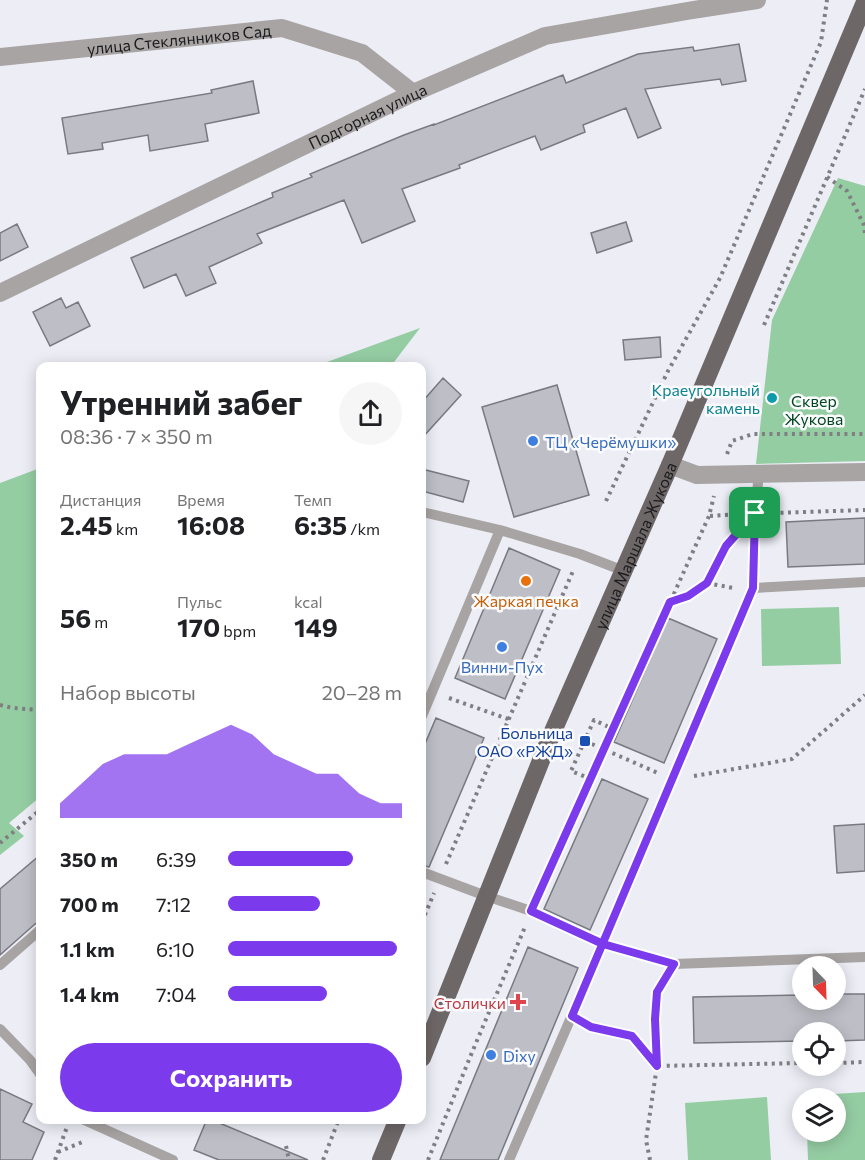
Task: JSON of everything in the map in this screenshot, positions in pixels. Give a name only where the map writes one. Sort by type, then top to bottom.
[{"type":"main road","name":"улица Маршала Жукова","points":[[426,1048],[550,738],[670,465],[865,2]]},
{"type":"main road","points":[[381,1160],[396,1124]]},
{"type":"street","name":"Подгорная улица","points":[[0,293],[413,93],[545,36],[757,0]]},
{"type":"street","name":"улица Стеклянников Сад","points":[[0,57],[282,28],[362,53],[413,93]]},
{"type":"street","points":[[670,465],[697,475],[719,476],[759,473],[865,472]]},
{"type":"lane","points":[[509,1160],[753,588],[755,513],[759,473]]},
{"type":"lane","points":[[426,515],[500,530],[580,554],[624,571]]},
{"type":"lane","points":[[426,706],[500,530]]},
{"type":"lane","points":[[753,588],[865,582]]},
{"type":"lane","points":[[426,874],[531,911],[603,944],[674,964],[865,957]]},
{"type":"lane","points":[[0,965],[36,934]]},
{"type":"lane","points":[[0,1029],[36,1068]]},
{"type":"lane","points":[[93,1124],[173,1160]]},
{"type":"path","points":[[606,501],[668,371],[720,278],[821,42],[828,0]]},
{"type":"path","points":[[764,325],[865,89]]},
{"type":"path","points":[[827,177],[847,191],[864,225],[865,234]]},
{"type":"path","points":[[732,441],[753,434],[865,434]]},
{"type":"path","points":[[428,1160],[531,911],[710,516],[865,510]]},
{"type":"path","points":[[670,602],[688,596],[707,583],[726,546],[755,513]]},
{"type":"path","points":[[426,912],[580,554]]},
{"type":"path","points":[[707,583],[730,588],[753,588]]},
{"type":"path","points":[[432,692],[508,719]]},
{"type":"path","points":[[585,741],[672,779],[792,759],[865,695]]},
{"type":"path","points":[[0,705],[36,710]]},
{"type":"path","points":[[591,779],[571,771],[594,720],[613,729]]},
{"type":"path","points":[[0,843],[36,813]]},
{"type":"path","points":[[650,1160],[646,1140],[657,1066],[655,1019],[657,992],[674,964]]},
{"type":"path","points":[[572,1016],[591,1027],[632,1036],[657,1066]]},
{"type":"path","points":[[846,1063],[865,1062]]},
{"type":"path","points":[[657,1066],[792,1063]]},
{"type":"path","points":[[55,1160],[68,1124]]},
{"type":"path","points":[[323,1160],[337,1124]]},
{"type":"path","points":[[286,1146],[289,1160]]},
{"type":"green space","name":"Сквер Жукова","points":[[838,178],[865,186],[865,461],[756,464],[772,320]]},
{"type":"green space","points":[[420,328],[394,362],[327,362]]},
{"type":"green space","points":[[36,470],[36,800],[9,823],[24,836],[0,855],[0,483]]},
{"type":"green space","points":[[839,607],[841,664],[762,666],[761,609]]},
{"type":"green space","points":[[865,1092],[865,1160],[808,1160],[807,1142],[846,1142],[846,1093]]},
{"type":"green space","points":[[767,1097],[771,1160],[688,1160],[685,1103]]},
{"type":"building","points":[[739,44],[746,81],[722,85],[720,79],[645,89],[661,128],[638,138],[626,108],[583,125],[585,132],[541,150],[535,136],[459,165],[460,168],[402,189],[415,221],[362,243],[344,200],[257,234],[262,243],[209,267],[216,283],[186,296],[176,274],[144,288],[131,258],[273,197],[272,193],[312,177],[310,174],[404,135],[563,75],[566,83],[638,54],[693,47],[694,51]]},
{"type":"building","points":[[253,81],[259,113],[205,124],[208,141],[150,151],[148,135],[102,143],[103,149],[68,154],[62,118],[212,93],[211,90]]},
{"type":"building","points":[[626,222],[632,241],[597,253],[591,233]]},
{"type":"building","points":[[17,224],[28,247],[0,261],[0,233]]},
{"type":"building","points":[[61,298],[66,308],[78,302],[90,326],[50,346],[33,312]]},
{"type":"building","points":[[660,337],[661,357],[625,360],[623,340]]},
{"type":"building","points":[[443,378],[461,395],[426,434],[426,397]]},
{"type":"building","name":"ТЦ «Черёмушки»","points":[[557,385],[589,495],[514,517],[482,407]]},
{"type":"building","points":[[426,470],[469,481],[463,502],[426,492]]},
{"type":"building","points":[[865,518],[865,564],[788,567],[786,522]]},
{"type":"building","points":[[509,548],[560,570],[505,699],[455,678]]},
{"type":"building","points":[[668,618],[717,639],[664,763],[614,742]]},
{"type":"building","points":[[436,718],[484,738],[429,867],[426,866],[426,742]]},
{"type":"building","points":[[602,779],[648,799],[590,930],[544,909]]},
{"type":"building","points":[[865,824],[865,871],[837,873],[834,826]]},
{"type":"building","points":[[36,858],[36,923],[0,955],[0,889]]},
{"type":"building","points":[[528,947],[578,968],[498,1160],[440,1160]]},
{"type":"building","points":[[846,994],[865,994],[865,1040],[846,1041],[846,1022],[792,1022],[792,1041],[694,1043],[693,997],[792,995],[792,1010],[846,1010]]},
{"type":"building","points":[[0,1089],[32,1104],[23,1122],[44,1132],[32,1160],[0,1160]]},
{"type":"building","points":[[205,1124],[222,1124],[308,1160],[219,1160],[194,1150]]},
{"type":"place","name":"Краеугольный камень","points":[[772,398]]},
{"type":"place","name":"ТЦ «Черёмушки»","points":[[533,441]]},
{"type":"place","name":"Жаркая печка","points":[[526,581]]},
{"type":"place","name":"Винни-Пух","points":[[502,647]]},
{"type":"place","name":"Больница ОАО «РЖД»","points":[[585,741]]},
{"type":"place","name":"Столички","points":[[518,1002]]},
{"type":"place","name":"Dixy","points":[[491,1055]]},
{"type":"route","points":[[755,513],[726,546],[707,583],[688,596],[670,602],[531,911],[603,944],[674,964],[657,992],[655,1019],[657,1066],[632,1036],[591,1027],[572,1016],[603,944],[753,588],[755,513]]}]
